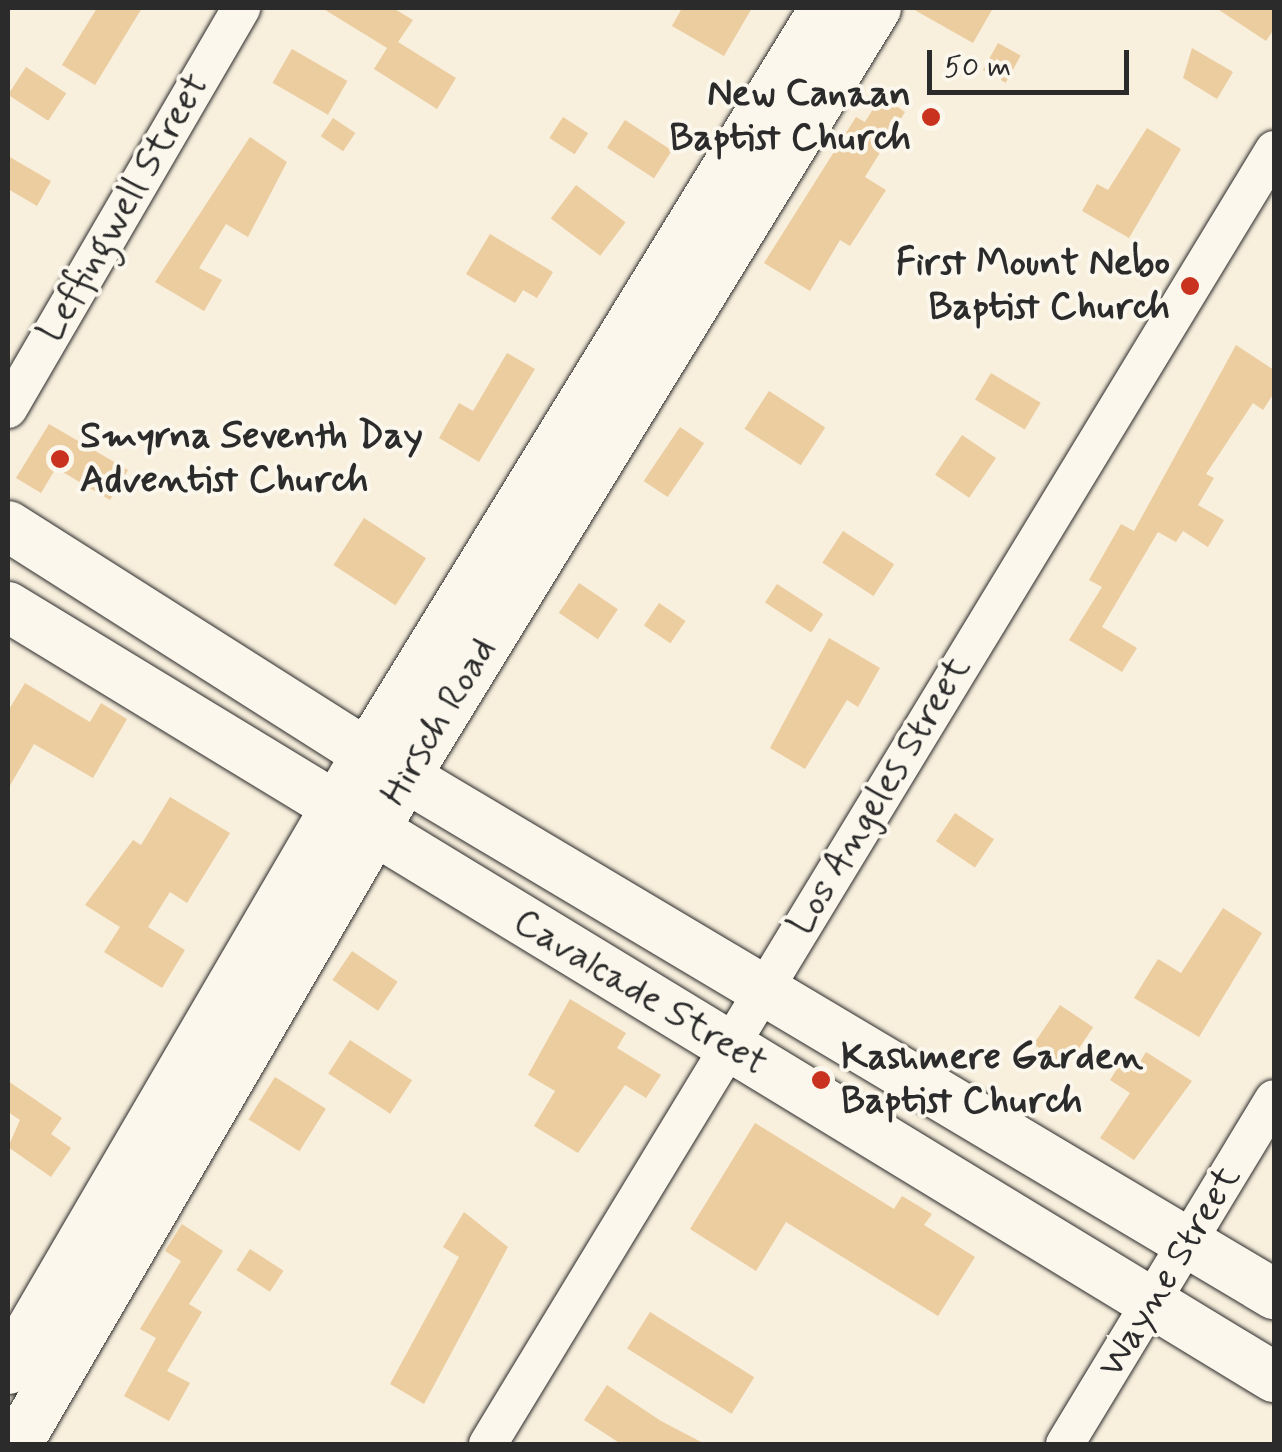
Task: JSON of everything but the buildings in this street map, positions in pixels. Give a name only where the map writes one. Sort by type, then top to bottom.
[{"type":"main road","name":"Hirsch Road","points":[[798,93],[825,8]]},
{"type":"main road","name":"Hirsch Road","points":[[17,1444],[386,766],[798,93],[876,8]]},
{"type":"main road","name":"Cavalcade Street","points":[[8,526],[386,766],[764,986],[1274,1294]]},
{"type":"main road","name":"Cavalcade Street","points":[[8,607],[354,823],[727,1044],[1274,1378]]},
{"type":"main road","name":"Hirsch Road","points":[[8,1370],[354,823]]},
{"type":"street","name":"Leffingwell Street","points":[[8,409],[241,8]]},
{"type":"street","name":"Los Angeles Street","points":[[488,1444],[727,1044],[1274,150]]},
{"type":"street","name":"Wayne Street","points":[[1065,1444],[1274,1100]]},
{"type":"place","name":"New Canaan Baptist Church","points":[[931,117]]},
{"type":"place","name":"First Mount Nebo Baptist Church","points":[[1190,286]]},
{"type":"place","name":"Smyrna Seventh Day Adventist Church","points":[[60,459]]},
{"type":"place","name":"Kashmere Garden Baptist Church","points":[[821,1080]]}]
